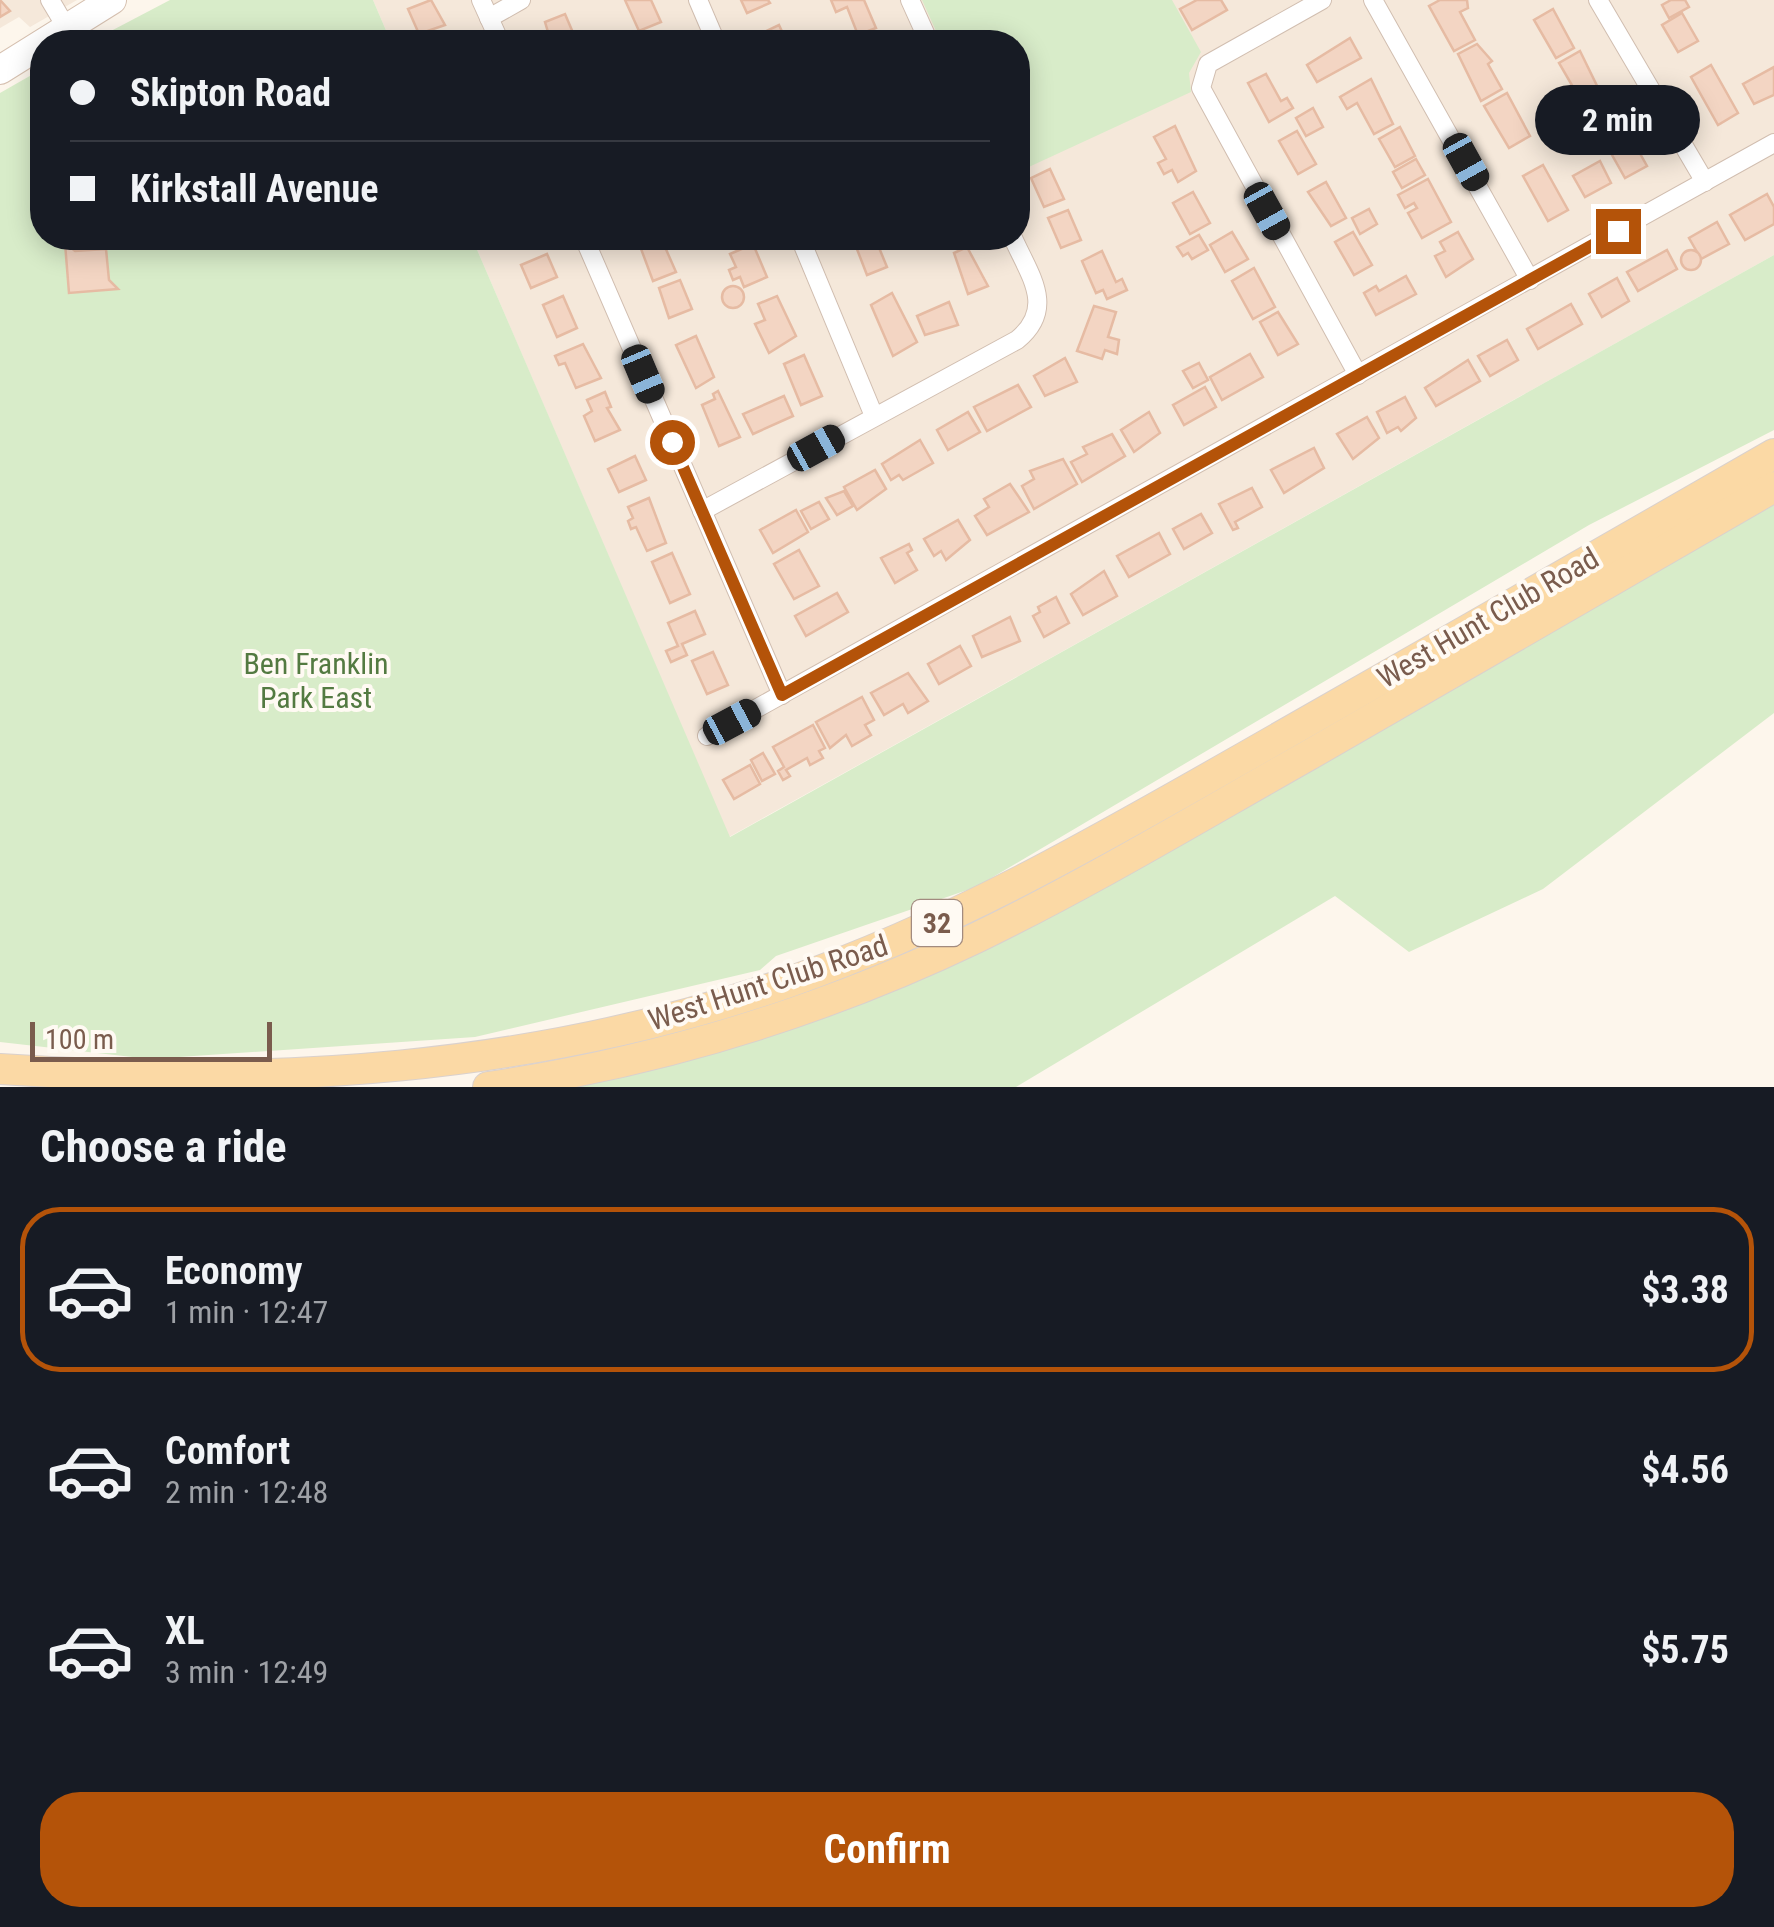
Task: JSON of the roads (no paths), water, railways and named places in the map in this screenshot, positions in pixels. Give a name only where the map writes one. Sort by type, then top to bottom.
[{"type":"main road","name":"West Hunt Club Road","points":[[0,1069],[225,1080],[412,1068],[608,1034],[789,982],[901,939],[1056,865],[1774,454]]},
{"type":"main road","name":"West Hunt Club Road","points":[[488,1087],[630,1060],[751,1026],[838,996],[974,938],[1091,879],[1774,488]]},
{"type":"street","points":[[50,0],[66,27]]},
{"type":"street","points":[[61,30],[112,0]]},
{"type":"street","points":[[485,9],[521,0]]},
{"type":"street","points":[[698,0],[711,30]]},
{"type":"street","points":[[910,0],[924,30]]},
{"type":"street","points":[[1322,0],[1208,64],[1201,88],[1358,374]]},
{"type":"street","points":[[1373,0],[1530,280]]},
{"type":"street","points":[[1598,0],[1705,182]]},
{"type":"street","points":[[0,70],[30,50]]},
{"type":"street","points":[[707,736],[1774,144]]},
{"type":"street","points":[[589,250],[782,695]]},
{"type":"street","points":[[805,250],[874,416]]},
{"type":"street","points":[[702,511],[1018,340],[1034,326],[1040,309],[1018,250]]},
{"type":"park label","name":"Ben Franklin Park East","points":[[316,681]]}]
